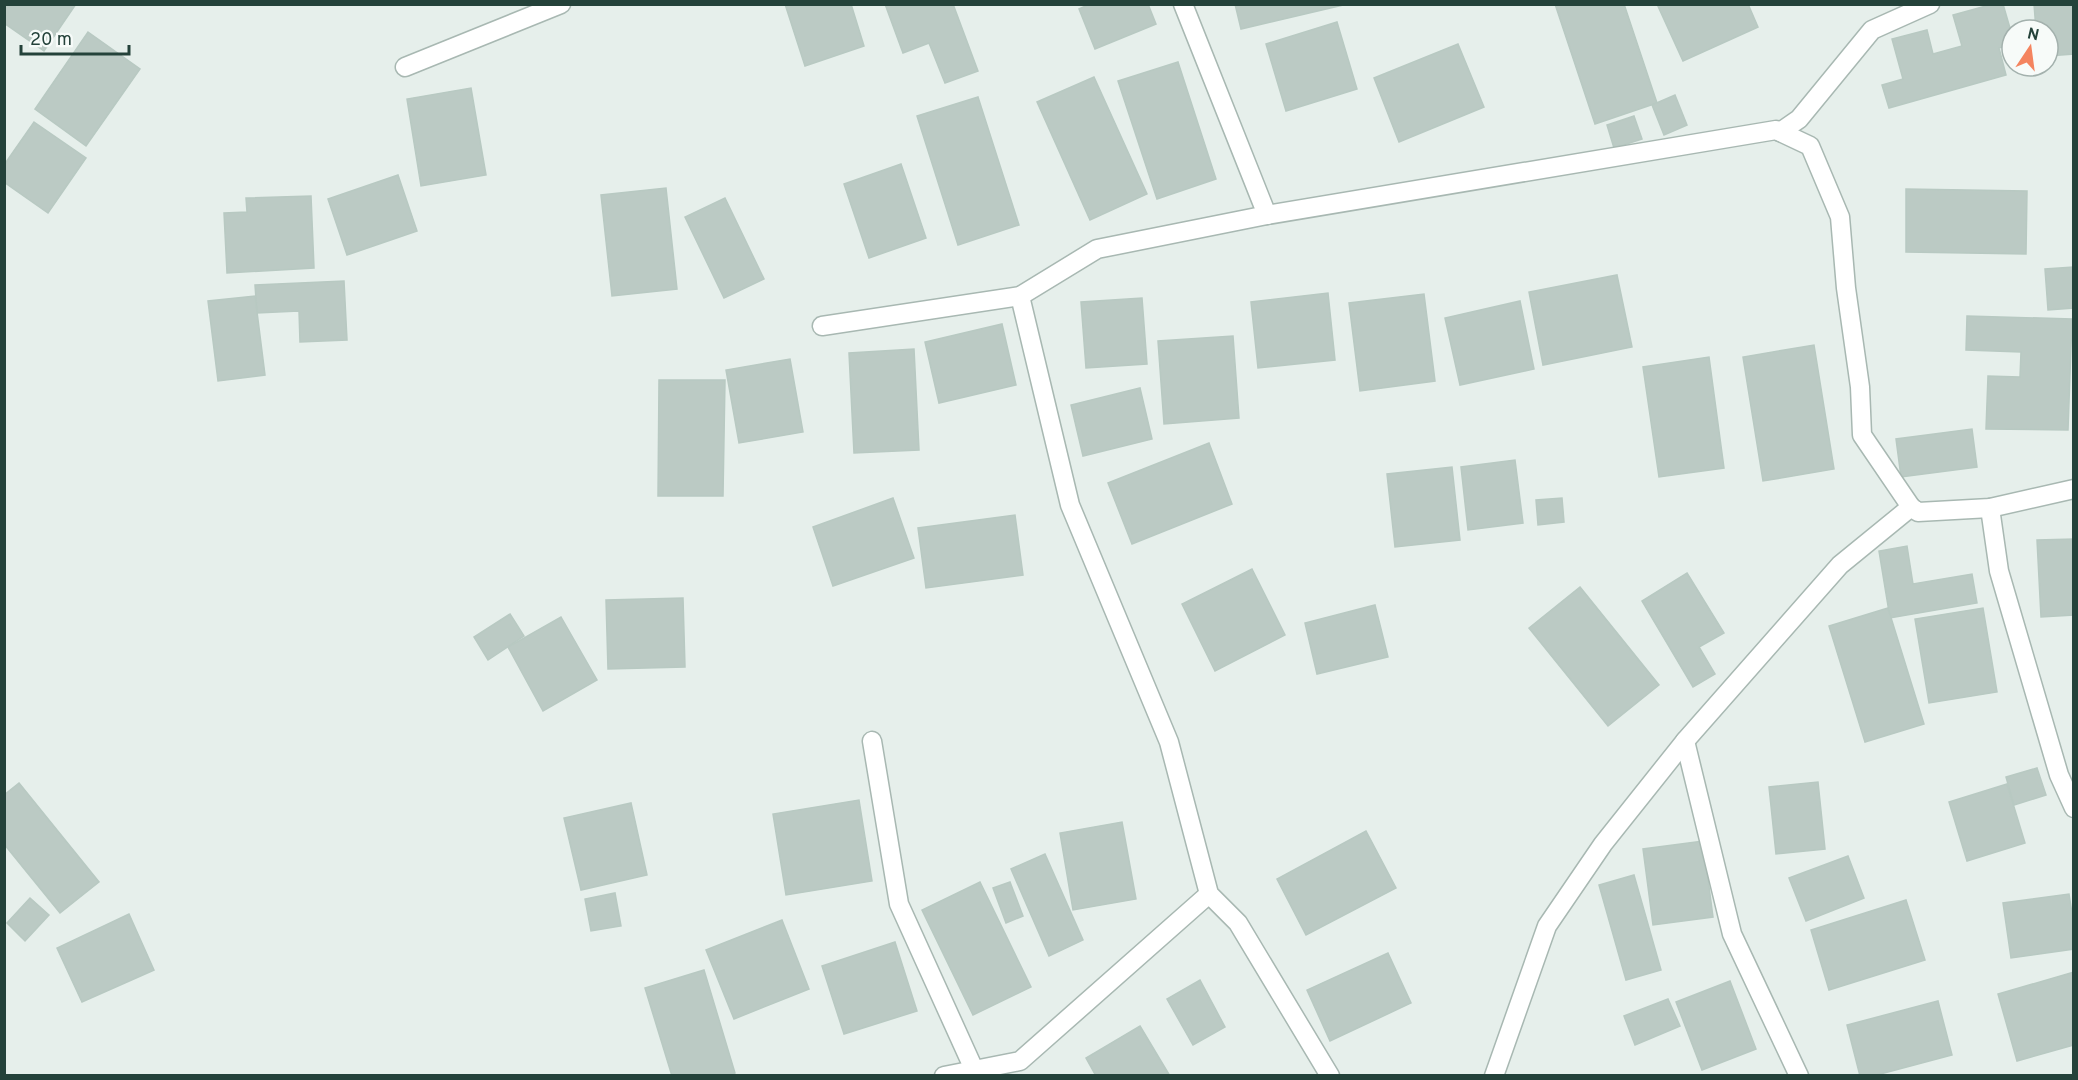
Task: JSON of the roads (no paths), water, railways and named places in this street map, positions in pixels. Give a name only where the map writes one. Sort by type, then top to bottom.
[{"type":"street","points":[[405,67],[561,4]]},
{"type":"street","points":[[1183,4],[1267,215]]},
{"type":"street","points":[[1780,132],[1799,119],[1872,30],[1930,4]]},
{"type":"street","points":[[822,326],[1020,296],[1097,249],[1267,215],[1776,130],[1810,146],[1840,217],[1846,288],[1860,387],[1862,435],[1911,507],[1918,512],[1990,508],[2073,489]]},
{"type":"street","points":[[1020,296],[1070,505],[1169,742],[1209,894],[1238,923],[1330,1076]]},
{"type":"street","points":[[1494,1076],[1548,926],[1603,844],[1685,741],[1840,565],[1911,507]]},
{"type":"street","points":[[1990,508],[1999,571],[2059,775],[2073,808]]},
{"type":"street","points":[[872,741],[899,904],[976,1073]]},
{"type":"street","points":[[1685,741],[1732,934],[1799,1076]]},
{"type":"street","points":[[944,1076],[976,1073],[1020,1061],[1209,894]]}]
